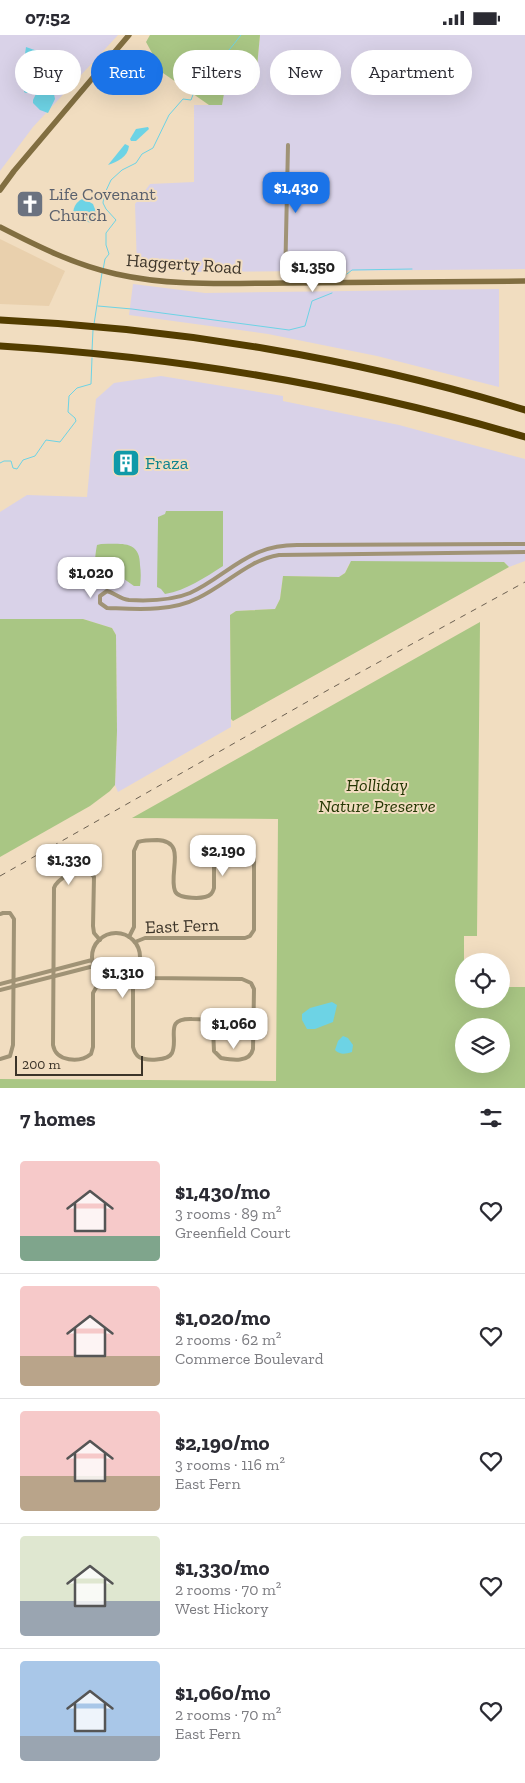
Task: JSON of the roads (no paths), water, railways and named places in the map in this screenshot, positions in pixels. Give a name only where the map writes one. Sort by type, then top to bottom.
[{"type":"highway","points":[[0,320],[93,327],[196,339],[301,356],[415,380],[525,410]]},
{"type":"highway","points":[[0,346],[92,353],[236,371],[395,403],[525,437]]},
{"type":"main road","points":[[0,190],[129,35]]},
{"type":"main road","name":"Haggerty Road","points":[[0,227],[48,251],[103,271],[127,277],[194,284],[525,281]]},
{"type":"street","points":[[285,283],[288,145]]},
{"type":"street","points":[[381,544],[381,553]]},
{"type":"street","points":[[437,544],[437,553]]},
{"type":"street","points":[[487,544],[487,553]]},
{"type":"street","points":[[525,544],[304,545],[268,549],[243,560],[201,587],[184,595],[164,599],[128,600],[107,591],[100,596],[100,603],[104,607],[128,608],[165,608],[186,604],[205,595],[247,567],[274,556],[304,553],[525,552]]},
{"type":"street","points":[[304,545],[304,553]]},
{"type":"street","points":[[243,560],[247,567]]},
{"type":"street","points":[[128,600],[128,608]]},
{"type":"street","name":"East Fern","points":[[129,937],[134,927],[134,851],[138,843],[144,840],[165,840],[172,845],[174,851],[174,889],[177,894],[183,897],[206,897],[212,893],[214,888],[215,849],[218,843],[243,840],[252,845],[254,852],[254,930],[250,935],[245,938],[145,938],[136,942],[141,957],[136,973]]},
{"type":"street","points":[[100,940],[94,933],[93,926],[94,877],[91,871],[82,869],[58,881],[54,889],[52,1045],[57,1055],[66,1059],[84,1058],[91,1054],[93,993],[102,977]]},
{"type":"street","points":[[0,914],[10,913],[14,919],[12,1053],[6,1058],[0,1059]]},
{"type":"street","points":[[129,979],[132,984],[133,1047],[138,1057],[165,1059],[168,1057],[172,1052],[174,1025],[178,1021],[185,1019],[202,1019],[210,1023],[213,1029],[214,1051],[220,1058],[244,1059],[251,1055],[253,1049],[254,989],[249,981],[242,979],[150,978],[136,973],[129,979],[115,981],[102,977],[94,967],[92,960],[93,951],[100,940],[113,934],[129,937],[136,942]]},
{"type":"street","points":[[0,984],[92,960]]},
{"type":"street","points":[[0,990],[94,967]]},
{"type":"water","points":[[35,95],[54,95],[55,99],[48,113],[40,110],[33,103]]},
{"type":"water","points":[[148,127],[149,129],[136,141],[131,141],[130,139],[136,129]]},
{"type":"water","points":[[125,144],[129,146],[127,153],[118,161],[108,165]]},
{"type":"water","points":[[82,199],[93,204],[98,217],[93,223],[77,220],[73,216],[75,206]]},
{"type":"water","points":[[332,1002],[337,1005],[333,1022],[315,1029],[307,1029],[302,1020],[302,1014],[310,1008]]},
{"type":"water","points":[[343,1036],[348,1038],[353,1045],[352,1052],[343,1054],[335,1050],[338,1041]]},
{"type":"waterway","points":[[103,270],[105,259],[109,254],[106,245],[106,233],[116,220],[103,203],[104,195],[111,180],[122,170],[136,163],[142,154],[153,148],[169,115],[183,99],[191,100],[197,84],[188,67],[188,63],[214,61],[227,52],[241,35]]},
{"type":"waterway","points":[[347,274],[352,270],[412,269]]},
{"type":"waterway","points":[[94,324],[102,273]]},
{"type":"waterway","points":[[98,306],[289,330],[305,326],[312,301],[332,293]]},
{"type":"waterway","points":[[92,351],[93,330]]},
{"type":"waterway","points":[[0,463],[11,461],[13,468],[17,469],[23,460],[35,456],[46,440],[60,442],[76,421],[68,412],[69,396],[77,388],[91,384],[92,358]]},
{"type":"railway","points":[[0,876],[328,690],[525,582]]},
{"type":"place","name":"Life Covenant Church","points":[[30,204]]},
{"type":"place","name":"Fraza","points":[[126,463]]},
{"type":"park label","name":"Holliday Nature Preserve","points":[[377,796]]}]
